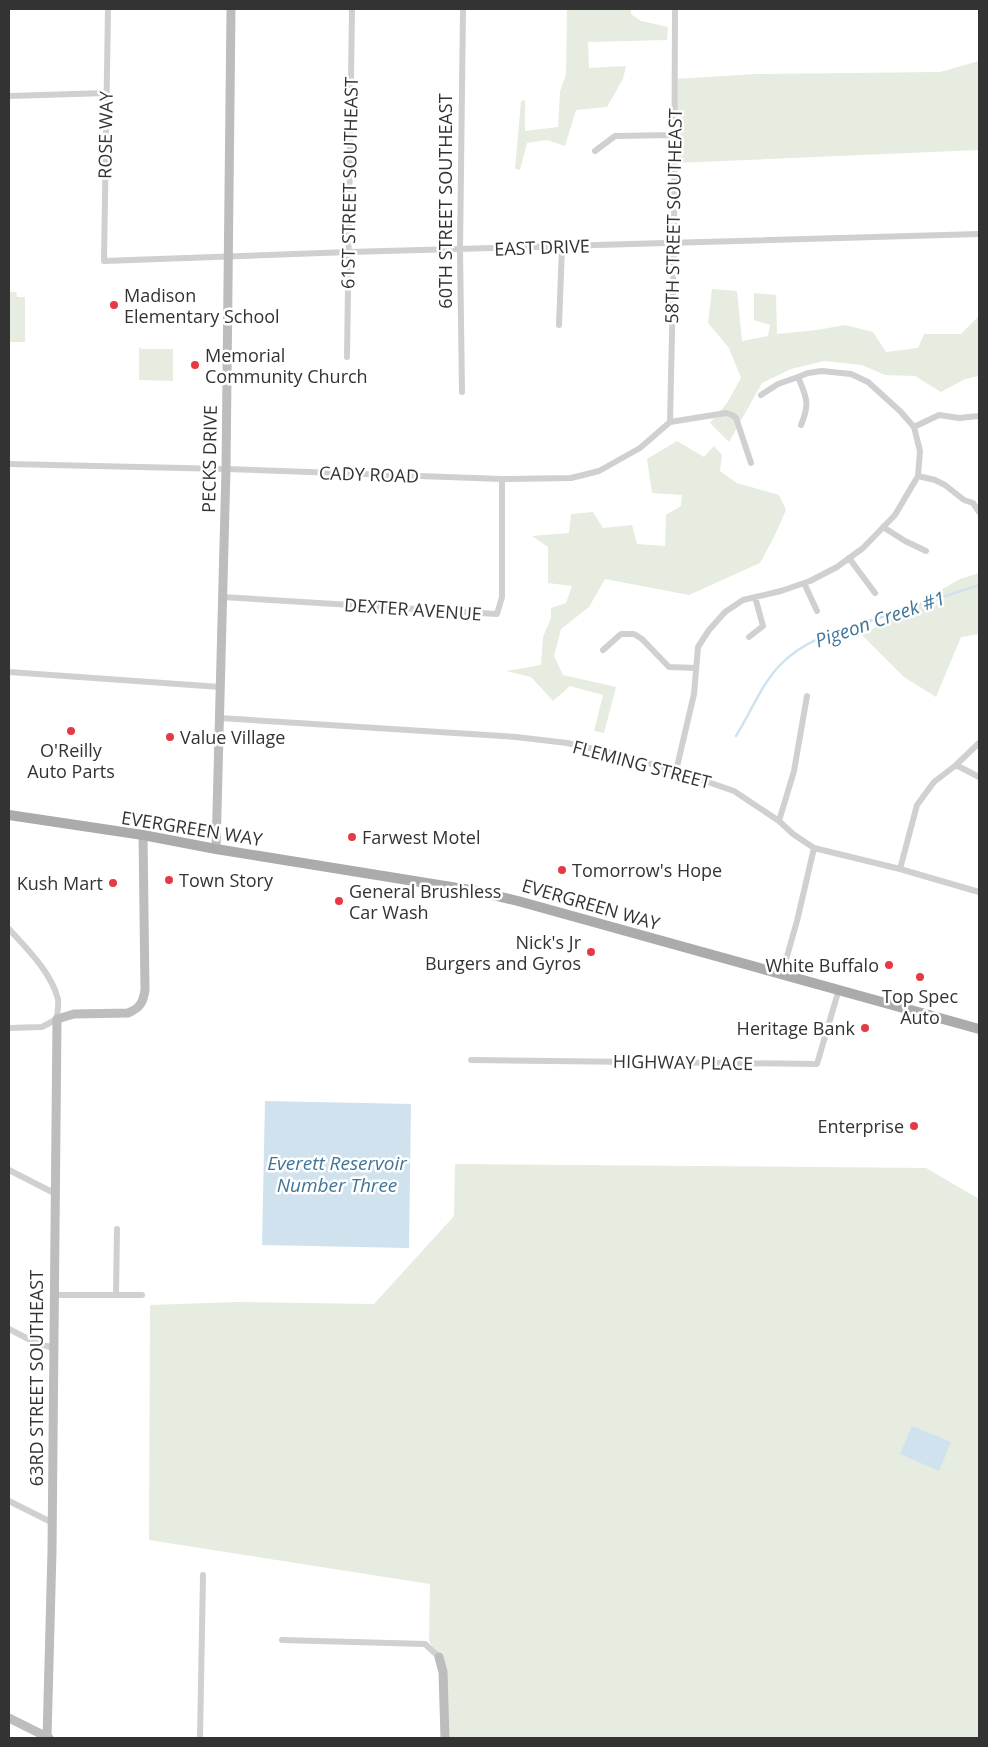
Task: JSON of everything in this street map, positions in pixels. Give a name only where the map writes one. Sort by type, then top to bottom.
[{"type":"main road","name":"EVERGREEN WAY","points":[[9,815],[143,835],[216,849],[476,891],[511,899],[979,1029]]},
{"type":"street","name":"ROSE WAY","points":[[104,261],[108,9]]},
{"type":"street","name":"PECKS DRIVE","points":[[216,849],[226,469],[231,9]]},
{"type":"street","name":"61ST STREET SOUTHEAST","points":[[347,357],[352,9]]},
{"type":"street","name":"60TH STREET SOUTHEAST","points":[[462,392],[460,249],[463,9]]},
{"type":"street","name":"58TH STREET SOUTHEAST","points":[[670,422],[674,244],[675,9]]},
{"type":"street","points":[[9,96],[106,94]]},
{"type":"street","points":[[595,151],[615,136],[674,135]]},
{"type":"street","name":"EAST DRIVE","points":[[104,261],[979,234]]},
{"type":"street","points":[[559,326],[562,247]]},
{"type":"street","points":[[676,771],[694,694],[698,647],[709,630],[725,612],[743,600],[804,583],[838,567],[863,548],[895,515],[918,476],[920,451],[914,427],[900,411],[868,382],[851,374],[822,371],[808,373],[778,384],[761,395]]},
{"type":"street","points":[[798,377],[805,394],[807,410],[801,425]]},
{"type":"street","points":[[670,422],[726,413],[732,415],[736,418],[751,463]]},
{"type":"street","points":[[914,427],[939,415],[959,418],[979,416]]},
{"type":"street","name":"CADY ROAD","points":[[9,464],[226,469],[502,479],[571,478],[599,471],[640,448],[670,422]]},
{"type":"street","points":[[918,476],[940,483],[964,500],[976,502],[979,512]]},
{"type":"street","name":"DEXTER AVENUE","points":[[223,597],[497,614],[502,597],[502,479]]},
{"type":"street","points":[[884,527],[905,541],[926,551]]},
{"type":"street","points":[[849,558],[875,593]]},
{"type":"street","points":[[804,583],[817,611]]},
{"type":"street","points":[[748,637],[764,626],[755,597]]},
{"type":"street","points":[[603,650],[621,634],[634,634],[642,639],[670,666],[696,668]]},
{"type":"street","points":[[9,672],[220,687]]},
{"type":"street","points":[[779,821],[794,771],[807,696]]},
{"type":"street","name":"FLEMING STREET","points":[[220,718],[516,737],[576,745],[616,754],[676,771],[734,791],[779,821],[793,834],[814,848],[900,869],[979,892]]},
{"type":"street","points":[[900,869],[917,805],[934,782],[956,765],[979,743]]},
{"type":"street","points":[[956,765],[979,777]]},
{"type":"street","points":[[9,1028],[42,1027],[57,1019],[74,1014],[128,1013],[136,1010],[143,1003],[145,990],[143,835]]},
{"type":"street","points":[[782,974],[814,848]]},
{"type":"street","points":[[9,929],[32,954],[50,980],[58,1001],[57,1019]]},
{"type":"street","name":"HIGHWAY PLACE","points":[[471,1060],[818,1064],[839,989]]},
{"type":"street","name":"63RD STREET SOUTHEAST","points":[[48,1738],[57,1019]]},
{"type":"street","points":[[9,1170],[54,1193]]},
{"type":"street","points":[[116,1295],[117,1228]]},
{"type":"street","points":[[53,1295],[142,1295]]},
{"type":"street","points":[[9,1329],[36,1343],[54,1348]]},
{"type":"street","points":[[9,1500],[51,1522]]},
{"type":"street","points":[[200,1738],[203,1575]]},
{"type":"street","points":[[282,1640],[425,1644],[439,1657],[443,1672],[445,1738]]},
{"type":"street","points":[[9,1718],[48,1738]]},
{"type":"shaded area","points":[[567,9],[631,9],[631,14],[641,21],[668,27],[667,40],[588,42],[589,68],[626,66],[623,79],[607,107],[576,110],[565,146],[547,140],[527,143],[520,170],[515,169],[521,101],[525,100],[525,131],[558,127],[560,91],[566,74]]},
{"type":"shaded area","points":[[979,61],[979,150],[674,163],[674,79],[756,74],[940,72]]},
{"type":"shaded area","points":[[712,289],[737,291],[742,341],[768,336],[770,325],[754,320],[754,293],[776,295],[777,334],[845,325],[873,332],[886,352],[918,348],[924,334],[961,334],[979,316],[979,376],[965,379],[941,392],[915,376],[885,375],[862,365],[824,361],[791,369],[762,383],[729,442],[710,423],[727,403],[741,378],[729,348],[708,323]]},
{"type":"shaded area","points":[[9,292],[16,292],[17,297],[25,297],[25,342],[9,342]]},
{"type":"shaded area","points":[[139,347],[142,349],[173,349],[173,381],[139,380]]},
{"type":"shaded area","points":[[677,441],[704,457],[714,446],[722,455],[720,471],[737,483],[779,495],[786,510],[760,563],[689,595],[605,579],[589,607],[561,629],[554,656],[563,675],[616,687],[604,733],[594,731],[603,695],[570,686],[553,701],[531,677],[506,671],[541,665],[543,637],[551,618],[551,608],[566,603],[572,586],[548,583],[548,547],[532,536],[569,533],[571,514],[593,512],[603,528],[632,525],[637,544],[665,546],[666,515],[681,506],[682,495],[652,493],[647,459]]},
{"type":"shaded area","points":[[979,573],[979,634],[961,637],[936,697],[904,677],[862,635],[960,579]]},
{"type":"shaded area","points":[[455,1164],[926,1168],[979,1199],[979,1738],[445,1738],[439,1657],[429,1641],[430,1584],[149,1540],[150,1305],[237,1302],[374,1304],[454,1216]]},
{"type":"water","name":"Everett Reservoir Number Three","points":[[265,1101],[411,1104],[409,1248],[262,1245]]},
{"type":"water","points":[[912,1426],[951,1442],[939,1471],[900,1454]]},
{"type":"waterway","name":"Pigeon Creek #1","points":[[736,736],[773,673],[791,655],[803,647],[843,629],[979,585]]},
{"type":"place","name":"Madison Elementary School","points":[[114,305]]},
{"type":"place","name":"Memorial Community Church","points":[[195,365]]},
{"type":"place","name":"O'Reilly Auto Parts","points":[[71,731]]},
{"type":"place","name":"Value Village","points":[[170,737]]},
{"type":"place","name":"Farwest Motel","points":[[352,837]]},
{"type":"place","name":"Tomorrow's Hope","points":[[562,870]]},
{"type":"place","name":"Town Story","points":[[169,880]]},
{"type":"place","name":"Kush Mart","points":[[113,883]]},
{"type":"place","name":"General Brushless Car Wash","points":[[339,901]]},
{"type":"place","name":"Nick's Jr Burgers and Gyros","points":[[591,952]]},
{"type":"place","name":"White Buffalo","points":[[889,965]]},
{"type":"place","name":"Top Spec Auto","points":[[920,977]]},
{"type":"place","name":"Heritage Bank","points":[[865,1028]]},
{"type":"place","name":"Enterprise","points":[[914,1126]]}]
